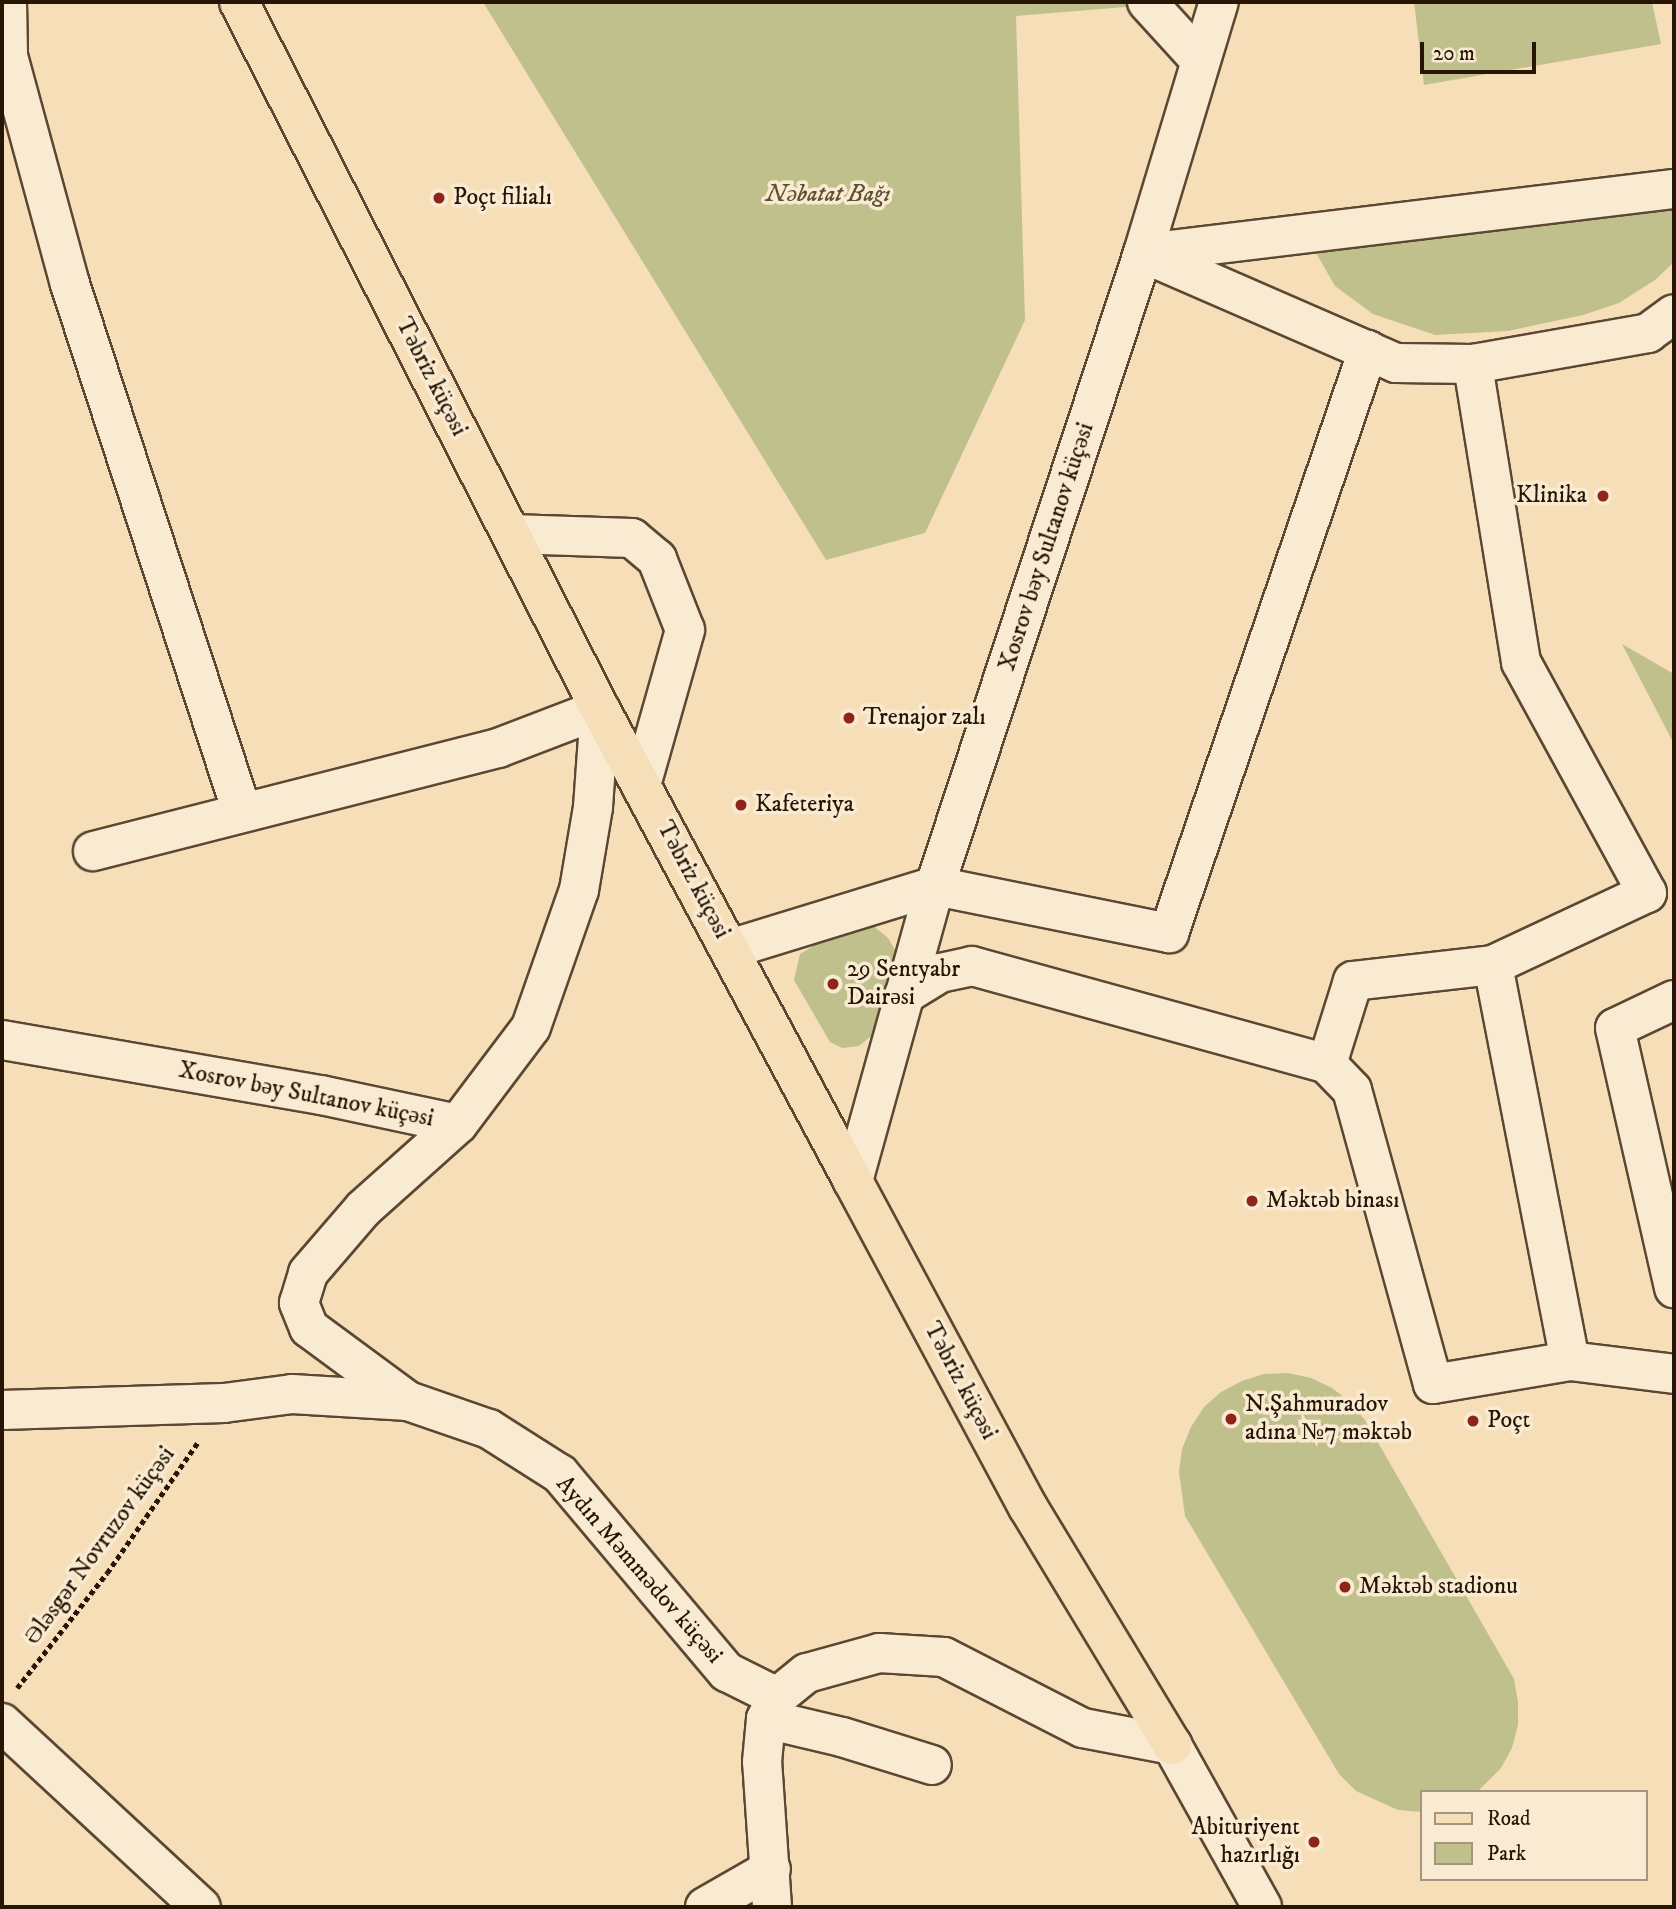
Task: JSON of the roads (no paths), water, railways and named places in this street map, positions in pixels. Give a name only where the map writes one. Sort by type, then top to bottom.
[{"type":"main road","name":"Təbriz küçəsi","points":[[239,2],[600,709],[1028,1507],[1172,1745]]},
{"type":"street","points":[[7,2],[8,56],[70,284],[242,812]]},
{"type":"street","points":[[1147,2],[1200,60]]},
{"type":"street","name":"Xosrov bəy Sultanov küçəsi","points":[[853,1181],[935,886],[1143,253],[1219,2]]},
{"type":"street","points":[[1143,253],[1674,189]]},
{"type":"street","points":[[1143,253],[1396,363],[1473,365],[1648,333],[1674,314]]},
{"type":"street","points":[[730,948],[935,886],[1170,933],[1368,351]]},
{"type":"street","points":[[1326,1064],[1353,981],[1493,965],[1647,893],[1521,662],[1473,365]]},
{"type":"street","points":[[511,534],[632,538],[657,559],[685,631],[641,785]]},
{"type":"street","points":[[93,850],[498,748],[600,709]]},
{"type":"street","name":"Xosrov bəy Sultanov küçəsi","points":[[2,1040],[321,1095],[458,1124],[531,1027],[579,890],[593,807],[600,709]]},
{"type":"street","points":[[1493,965],[1570,1361]]},
{"type":"street","points":[[904,995],[940,973],[972,966],[1326,1064],[1352,1090],[1433,1384],[1570,1361],[1674,1374]]},
{"type":"street","points":[[1674,1000],[1615,1028],[1674,1287]]},
{"type":"street","points":[[408,1401],[309,1328],[299,1303],[308,1273],[363,1209],[458,1124]]},
{"type":"street","name":"Aydın Məmmədov küçəsi","points":[[2,1410],[225,1403],[292,1394],[408,1401],[489,1429],[560,1474],[727,1672],[771,1708],[842,1737],[932,1765]]},
{"type":"street","points":[[772,1907],[762,1762],[771,1708],[807,1674],[879,1653],[944,1657],[1083,1728],[1172,1745],[1262,1907]]},
{"type":"street","points":[[6,1710],[201,1907]]},
{"type":"street","points":[[705,1907],[771,1869]]},
{"type":"place","name":"Poçt filialı","points":[[439,198]]},
{"type":"place","name":"Klinika","points":[[1603,496]]},
{"type":"place","name":"Trenajor zalı","points":[[849,718]]},
{"type":"place","name":"Kafeteriya","points":[[741,805]]},
{"type":"place","name":"29 Sentyabr Dairəsi","points":[[833,984]]},
{"type":"place","name":"Məktəb binası","points":[[1252,1201]]},
{"type":"place","name":"N.Şahmuradov adına №7 məktəb","points":[[1231,1419]]},
{"type":"place","name":"Poçt","points":[[1473,1421]]},
{"type":"place","name":"Məktəb stadionu","points":[[1345,1587]]},
{"type":"place","name":"Abituriyent hazırlığı","points":[[1314,1842]]},
{"type":"park label","name":"Nəbatat Bağı","points":[[828,195]]}]
